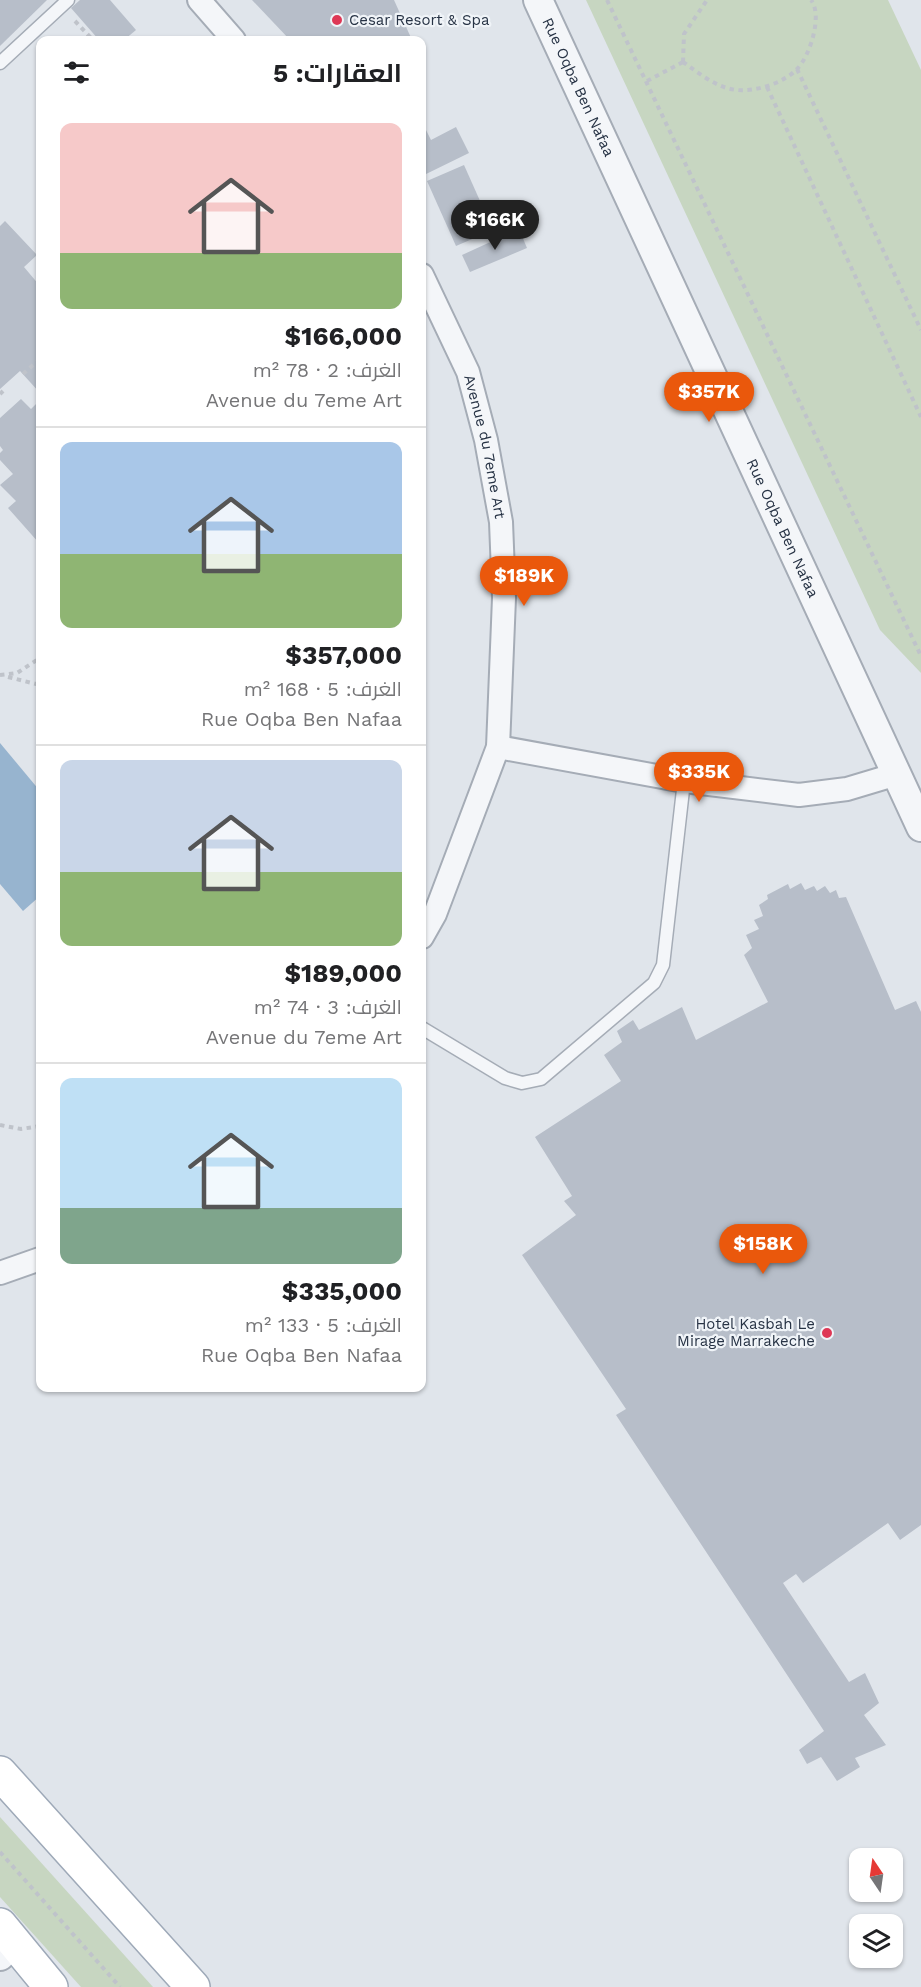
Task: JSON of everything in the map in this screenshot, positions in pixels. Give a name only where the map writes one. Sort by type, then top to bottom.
[{"type":"main road","points":[[0,1773],[193,1987]]},
{"type":"main road","points":[[5,1941],[51,1987]]},
{"type":"street","points":[[199,0],[230,36]]},
{"type":"street","name":"Rue Oqba Ben Nafaa","points":[[538,0],[921,827]]},
{"type":"street","name":"Avenue du 7eme Art","points":[[426,283],[468,372],[486,440],[501,522],[504,598],[498,747],[435,914],[426,931]]},
{"type":"street","points":[[498,747],[684,781],[799,795],[847,789],[897,774]]},
{"type":"street","points":[[0,1274],[36,1260]]},
{"type":"lane","points":[[0,63],[68,0]]},
{"type":"lane","points":[[426,1030],[505,1078],[522,1083],[541,1079],[654,983],[663,965],[684,781]]},
{"type":"path","points":[[607,0],[921,656]]},
{"type":"path","points":[[683,62],[684,34],[707,0]]},
{"type":"path","points":[[683,62],[711,82],[736,90],[767,87],[797,69],[810,44],[818,16],[811,0]]},
{"type":"path","points":[[647,81],[683,62]]},
{"type":"path","points":[[797,69],[921,330]]},
{"type":"path","points":[[767,87],[921,417]]},
{"type":"path","points":[[23,374],[36,362]]},
{"type":"path","points":[[2,675],[17,673],[36,661]]},
{"type":"path","points":[[2,675],[36,684]]},
{"type":"path","points":[[0,1125],[21,1129],[36,1127]]},
{"type":"path","points":[[0,1852],[120,1987]]},
{"type":"green space","points":[[586,0],[888,0],[921,70],[921,673],[880,630]]},
{"type":"green space","points":[[0,1817],[153,1987],[81,1987],[0,1897]]},
{"type":"water","points":[[0,743],[36,786],[36,900],[23,911],[0,884]]},
{"type":"building","points":[[0,0],[47,0],[0,46]]},
{"type":"building","points":[[80,0],[110,0],[136,30],[129,36],[96,36],[71,8]]},
{"type":"building","name":"Cesar Resort & Spa","points":[[252,0],[394,0],[410,36],[286,36]]},
{"type":"building","points":[[456,127],[469,153],[426,174],[426,130],[431,140]]},
{"type":"building","points":[[464,165],[493,230],[456,246],[427,181]]},
{"type":"building","points":[[5,221],[36,254],[24,267],[36,281],[36,389],[20,371],[0,389],[0,226]]},
{"type":"building","points":[[519,229],[527,248],[470,272],[462,255]]},
{"type":"building","points":[[21,399],[31,409],[36,404],[36,540],[8,508],[16,501],[0,485],[13,474],[0,460],[0,453],[3,450],[0,446],[0,418]]},
{"type":"building","points":[[801,883],[805,890],[814,886],[817,891],[825,886],[830,893],[836,890],[839,898],[846,897],[895,1010],[916,1001],[921,1012],[921,1525],[900,1540],[888,1523],[803,1583],[796,1574],[783,1583],[849,1682],[865,1673],[879,1703],[864,1715],[886,1745],[855,1758],[860,1767],[837,1781],[821,1757],[807,1764],[799,1750],[824,1731],[616,1415],[626,1409],[522,1255],[576,1215],[564,1201],[572,1196],[535,1137],[621,1081],[604,1055],[622,1042],[617,1031],[633,1020],[639,1030],[682,1007],[696,1040],[768,1002],[744,955],[752,948],[746,935],[759,929],[754,920],[763,916],[759,905],[768,899],[767,895],[788,884],[790,889]]},
{"type":"place","name":"Cesar Resort & Spa","points":[[337,20]]},
{"type":"place","name":"Hotel Kasbah Le Mirage Marrakeche","points":[[827,1333]]}]
